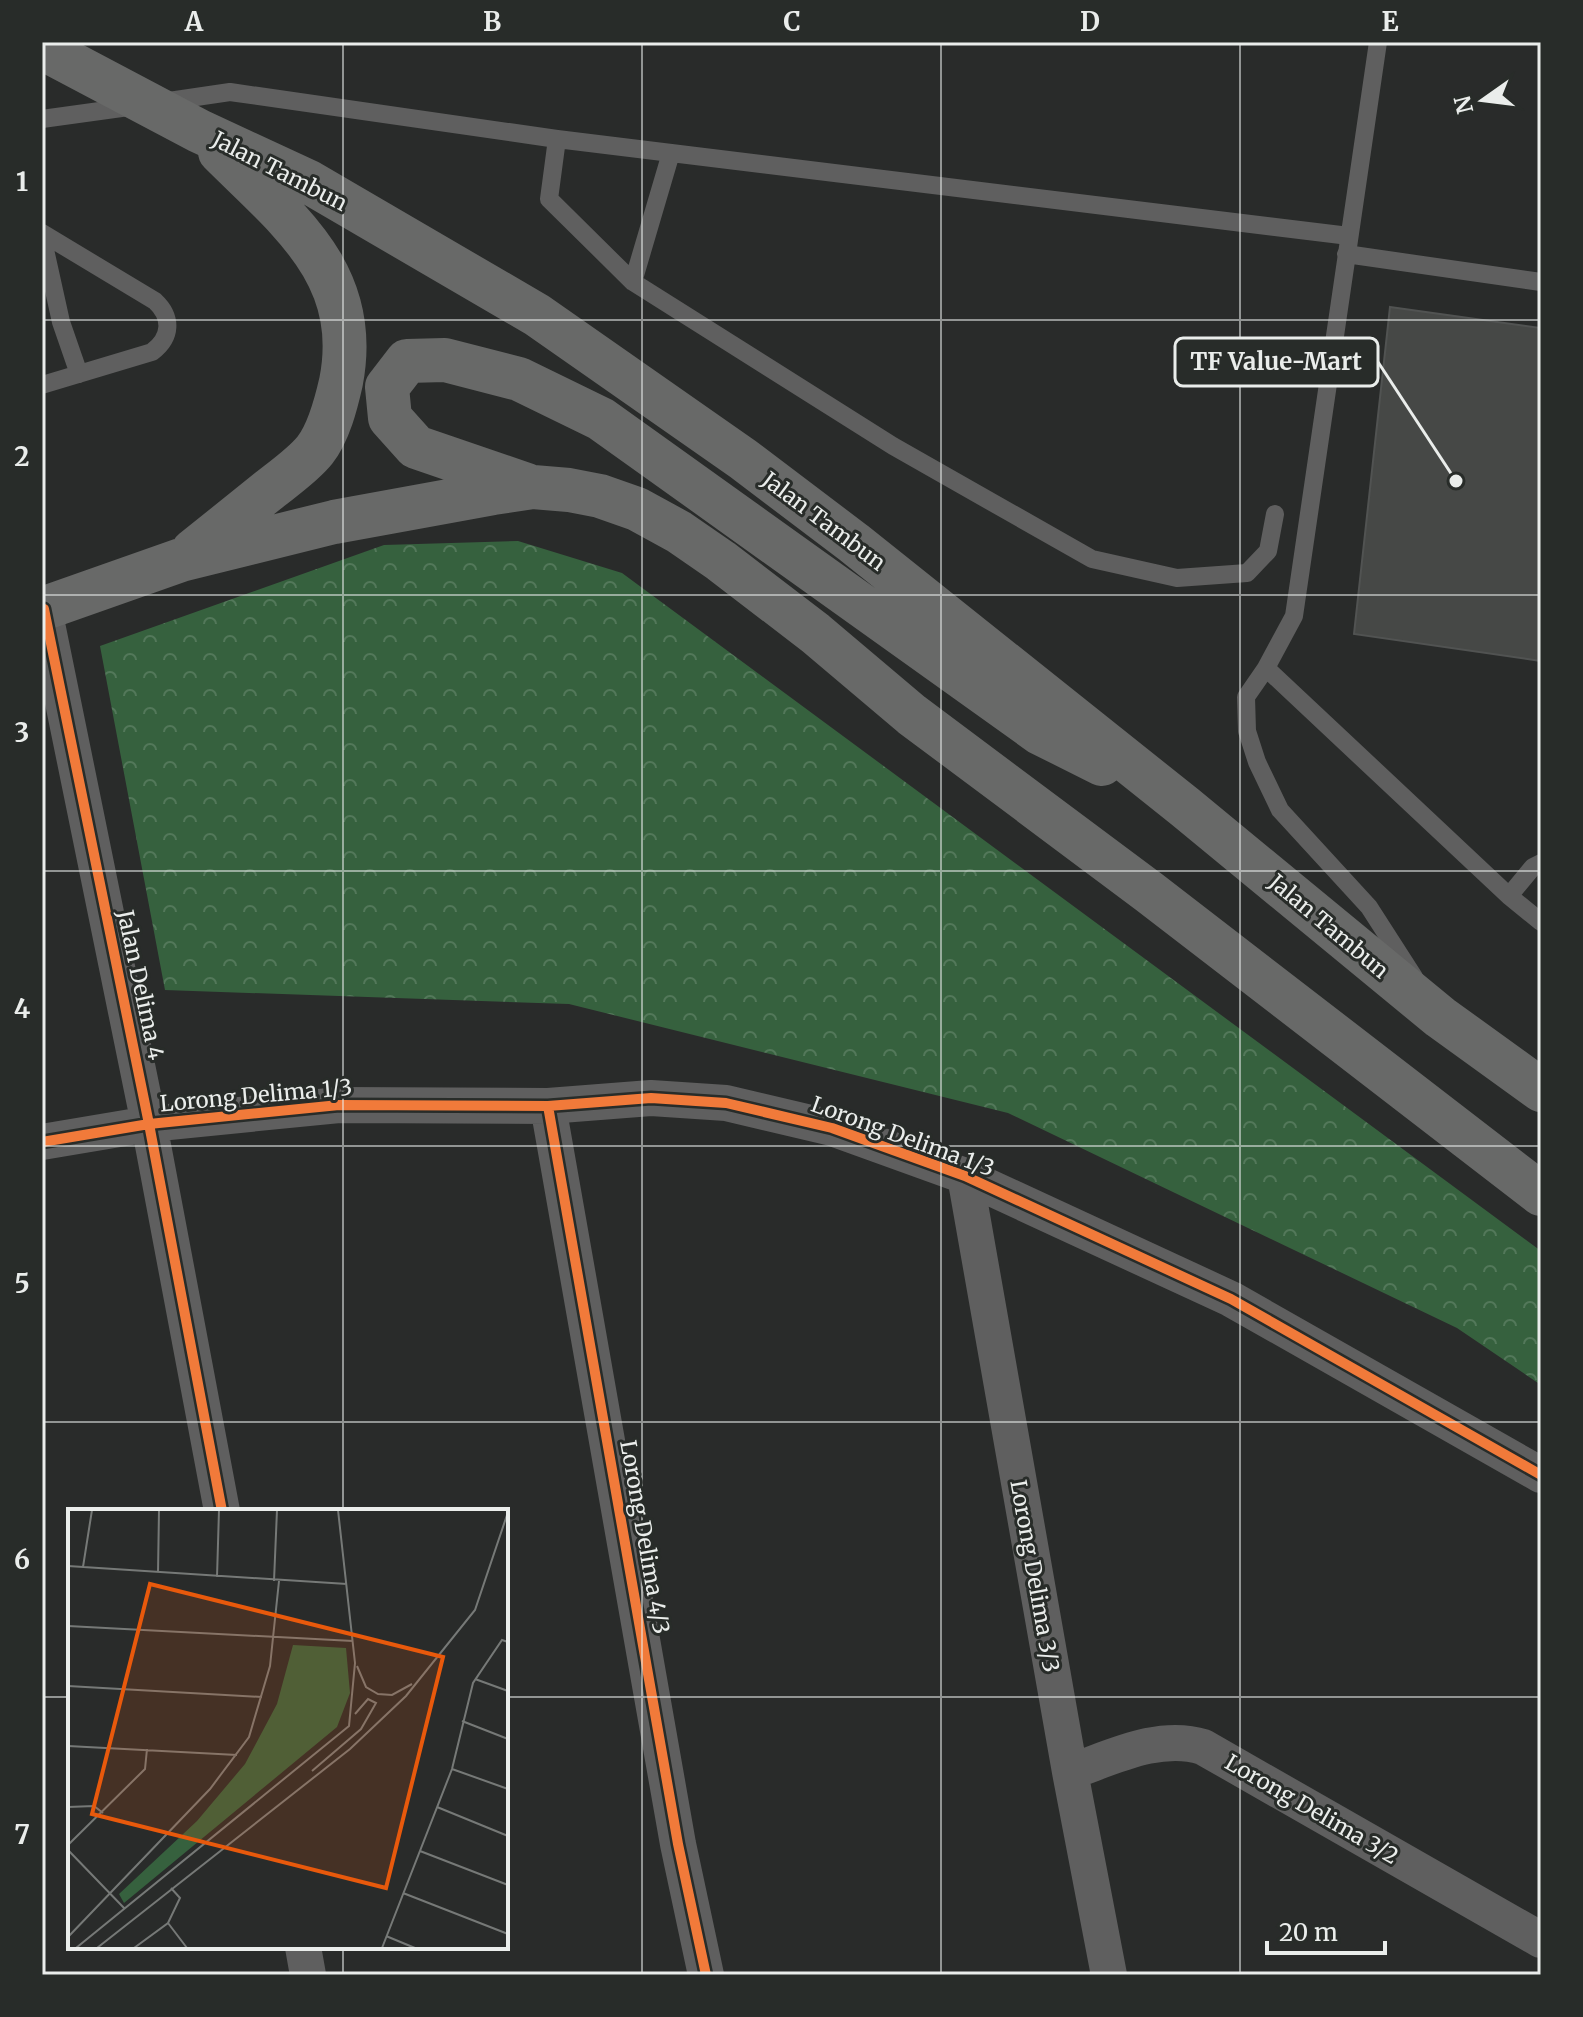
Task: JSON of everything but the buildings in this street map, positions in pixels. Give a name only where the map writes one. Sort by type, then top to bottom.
[{"type":"main road","name":"Jalan Tambun","points":[[42,48],[199,131],[309,182],[537,315],[743,459],[854,543],[1185,807],[1440,1017],[1541,1090]]},
{"type":"main road","points":[[181,560],[289,474],[315,449],[331,417],[344,362],[346,331],[340,303],[327,272],[302,234],[199,131]]},
{"type":"main road","points":[[1185,807],[1040,733],[601,419],[519,379],[445,360],[407,361],[387,387],[390,418],[416,447],[533,487],[600,496],[637,509],[679,532],[815,633],[912,715],[1149,892],[1541,1194]]},
{"type":"main road","points":[[43,609],[181,560],[334,522],[533,487]]},
{"type":"street","name":"Jalan Delima 4","points":[[43,609],[149,1124],[222,1509]]},
{"type":"street","name":"Lorong Delima 1/3","points":[[42,1142],[149,1124],[339,1105],[548,1106],[651,1098],[726,1103],[832,1128],[965,1176],[1231,1299],[1541,1475]]},
{"type":"street","name":"Lorong Delima 4/3","points":[[548,1106],[678,1844],[706,1975]]},
{"type":"street","name":"Lorong Delima 3/3","points":[[965,1176],[1109,1975]]},
{"type":"street","name":"Lorong Delima 3/2","points":[[1070,1772],[1155,1744],[1187,1742],[1203,1747],[1541,1940]]},
{"type":"street","points":[[303,1949],[308,1975]]},
{"type":"lane","points":[[1378,42],[1294,616],[1266,668],[1246,697],[1247,731],[1257,762],[1280,810],[1369,907],[1440,1017]]},
{"type":"lane","points":[[42,119],[230,92],[1348,245],[1541,282]]},
{"type":"lane","points":[[557,139],[549,199],[633,282],[893,446],[1092,559],[1177,578],[1247,573],[1268,551],[1275,514]]},
{"type":"lane","points":[[633,282],[671,153]]},
{"type":"lane","points":[[42,234],[155,301],[164,310],[169,323],[167,334],[152,352],[42,385]]},
{"type":"lane","points":[[42,234],[61,322],[79,374]]},
{"type":"lane","points":[[1266,668],[1509,896],[1541,922]]},
{"type":"lane","points":[[1509,896],[1533,867],[1541,863]]},
{"type":"green space","points":[[518,541],[622,573],[1541,1251],[1541,1385],[1457,1328],[1008,1113],[569,1004],[165,990],[100,646],[384,545]]},
{"type":"cycle path","points":[[44,609],[149,1124],[222,1509]]},
{"type":"cycle path","points":[[42,1142],[149,1124],[339,1105],[548,1106],[651,1098],[726,1103],[832,1128],[965,1176],[1231,1299],[1541,1475]]},
{"type":"cycle path","points":[[548,1106],[678,1844],[706,1975]]},
{"type":"place","name":"TF Value-Mart","points":[[1456,481]]}]
